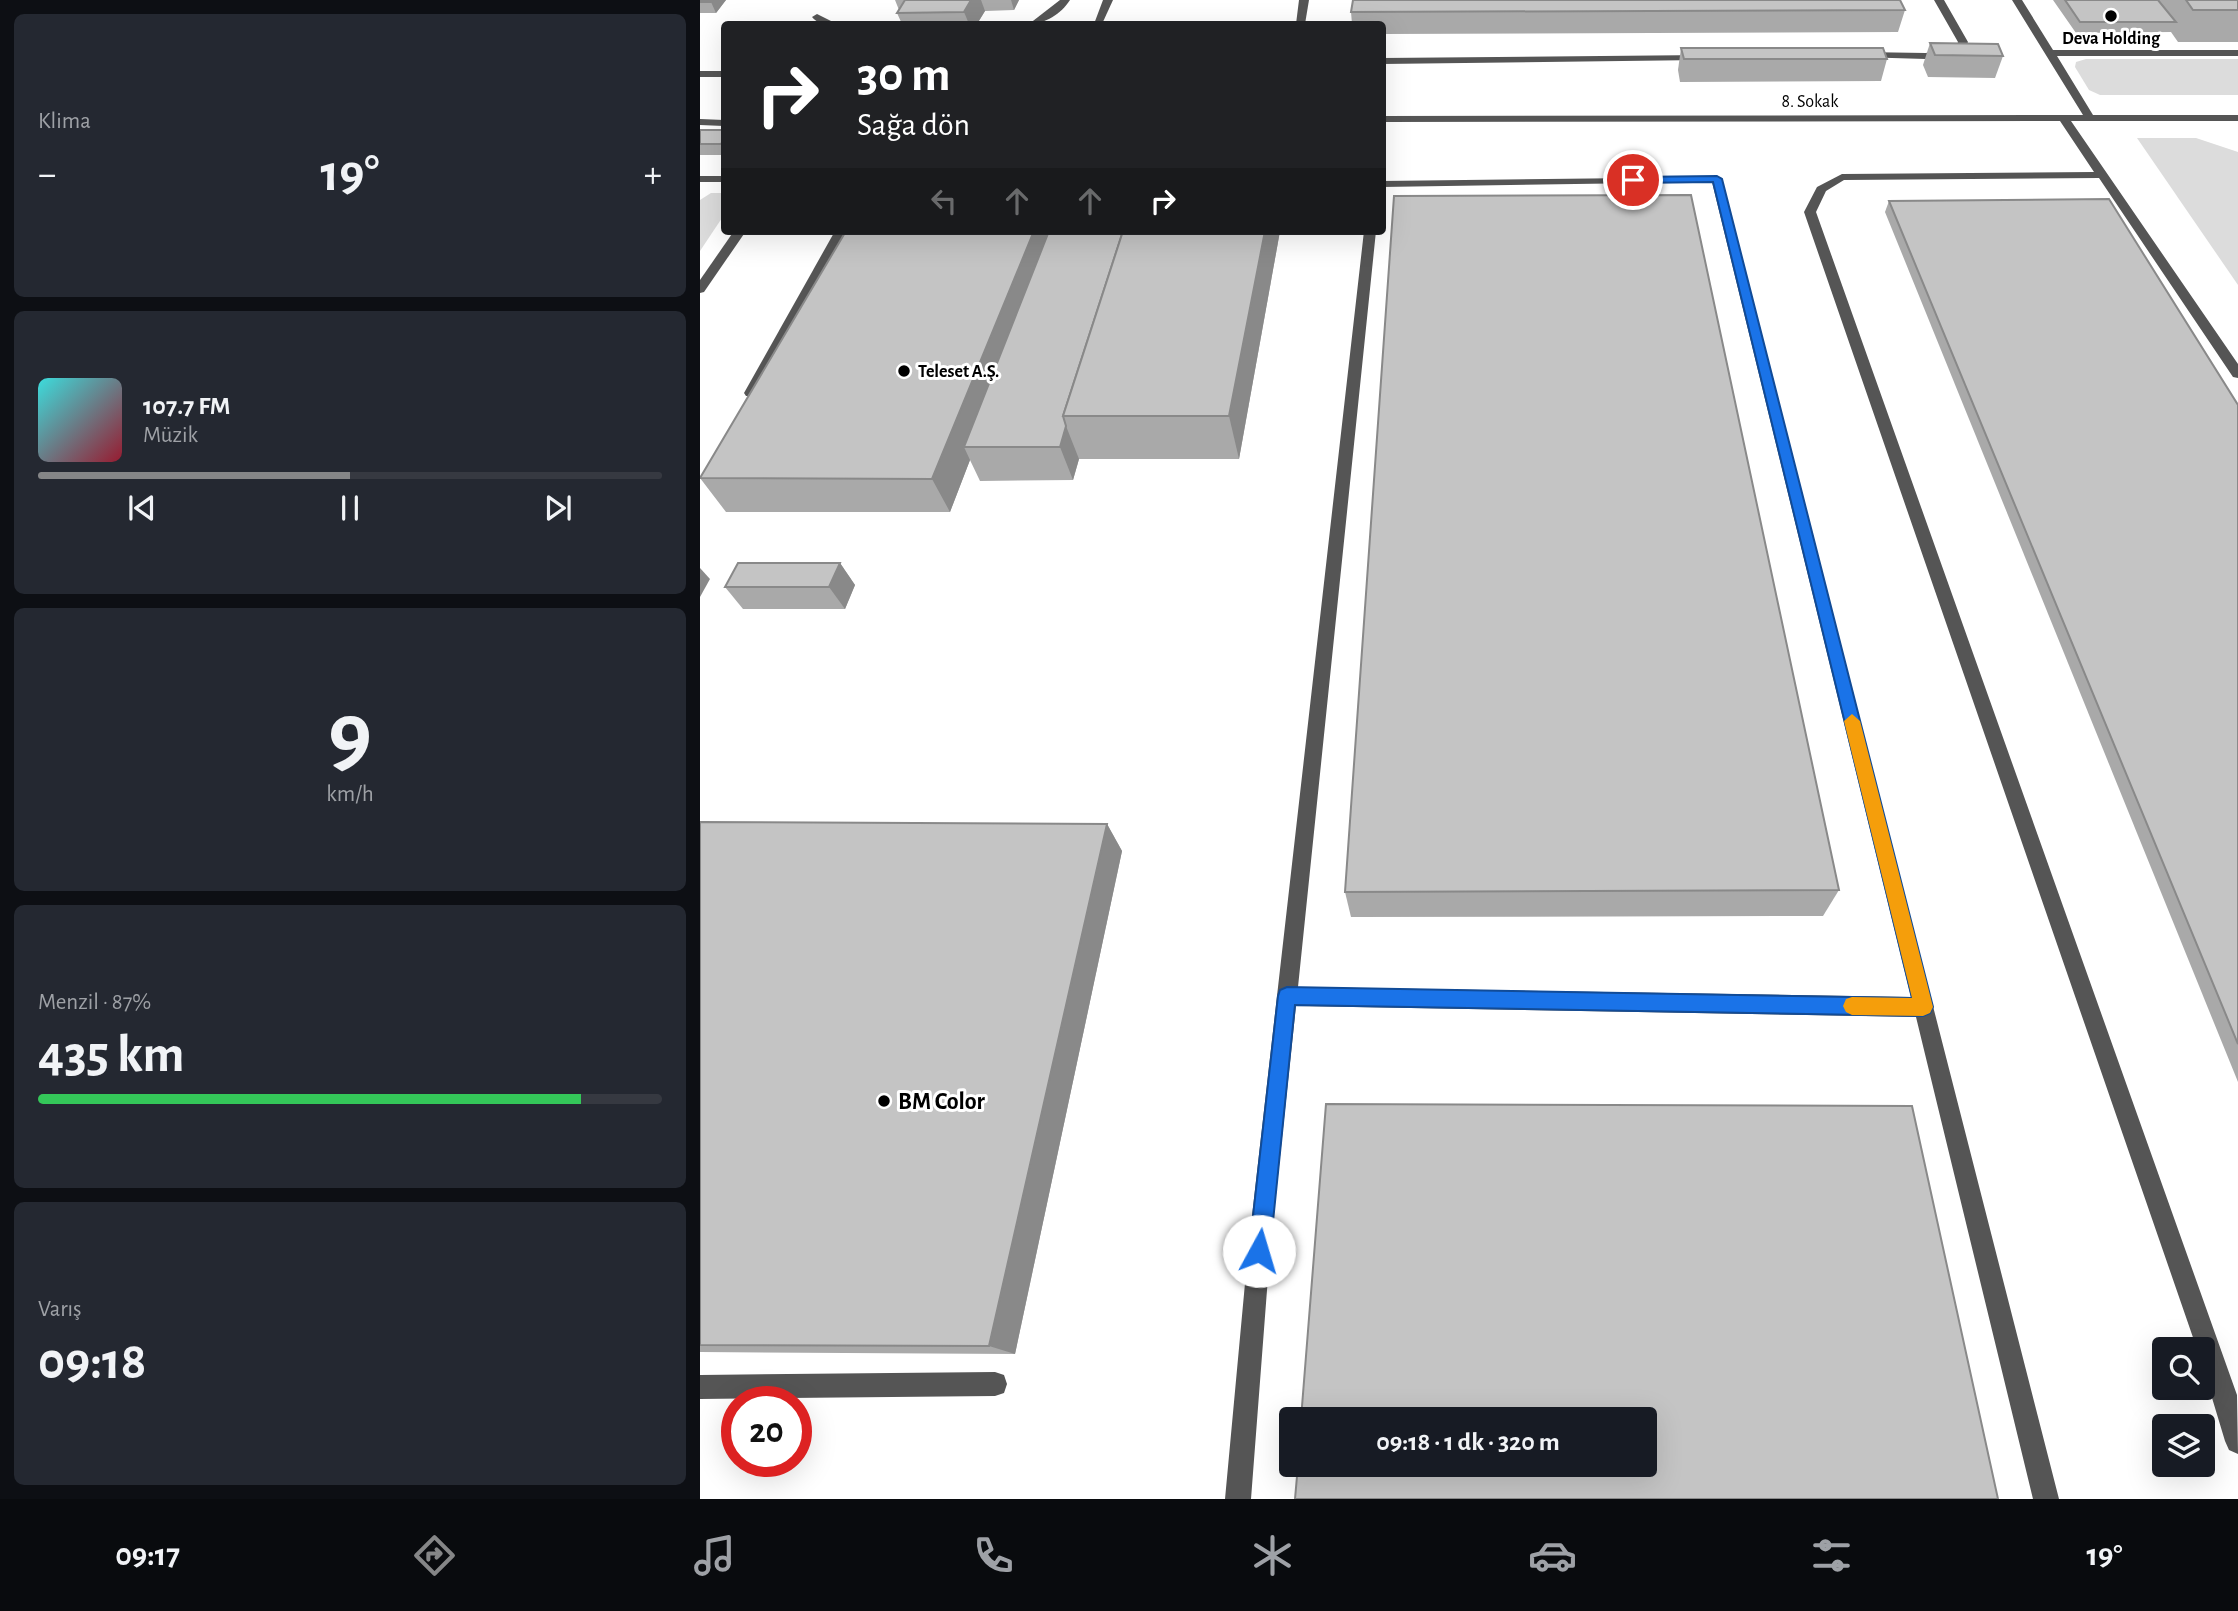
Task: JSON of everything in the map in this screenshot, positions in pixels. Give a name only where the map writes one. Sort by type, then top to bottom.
[{"type":"street","points":[[1036,21],[1042,16],[1055,13],[1065,0]]},
{"type":"street","points":[[1099,21],[1108,0]]},
{"type":"street","points":[[1301,21],[1304,0]]},
{"type":"street","points":[[1848,55],[1931,54],[1962,47],[1963,41],[1939,0]]},
{"type":"street","points":[[2017,0],[2090,118]]},
{"type":"street","points":[[817,17],[824,21]]},
{"type":"street","points":[[2050,53],[2238,52]]},
{"type":"street","points":[[1386,61],[1711,57]]},
{"type":"street","points":[[700,74],[721,74]]},
{"type":"street","name":"8. Sokak","points":[[1386,118],[2238,118]]},
{"type":"street","points":[[2063,118],[2238,374]]},
{"type":"street","points":[[700,122],[721,123]]},
{"type":"street","points":[[2102,175],[1842,177],[1821,189],[1810,212],[2221,1381],[2238,1441]]},
{"type":"street","points":[[700,179],[721,179]]},
{"type":"street","points":[[1386,184],[1717,179],[2046,1499]]},
{"type":"street","points":[[700,289],[737,235]]},
{"type":"street","points":[[747,401],[839,235]]},
{"type":"street","points":[[1238,1499],[1259,1251],[1370,235]]},
{"type":"street","points":[[1287,996],[1923,1007]]},
{"type":"street","points":[[700,1387],[995,1384]]},
{"type":"shaded area","points":[[2086,59],[2238,59],[2238,95],[2100,95],[2089,90],[2075,67],[2076,62]]},
{"type":"shaded area","points":[[2137,138],[2196,138],[2238,152],[2238,285]]},
{"type":"shaded area","points":[[711,193],[721,193],[721,220],[700,251],[700,200]]},
{"type":"building","points":[[905,0],[971,0],[964,12],[897,13]]},
{"type":"building","points":[[1353,0],[1900,0],[1905,10],[1351,12]]},
{"type":"building","points":[[2065,0],[2158,0],[2176,22],[2080,22]]},
{"type":"building","points":[[2186,0],[2238,0],[2238,10],[2193,10]]},
{"type":"building","points":[[1930,43],[1998,44],[2003,56],[1935,55]]},
{"type":"building","points":[[1681,48],[1883,48],[1887,59],[1684,59]]},
{"type":"building","points":[[700,130],[721,130],[721,144],[700,144]]},
{"type":"building","points":[[1691,195],[1839,890],[1345,892],[1394,196]]},
{"type":"building","points":[[2109,199],[2238,405],[2238,1044],[1889,201]]},
{"type":"building","name":"Teleset A.Ş.","points":[[844,235],[1032,235],[932,479],[700,478]]},
{"type":"building","points":[[1047,235],[1122,235],[1063,416],[1066,426],[1060,447],[964,447]]},
{"type":"building","points":[[1122,235],[1264,235],[1229,416],[1063,416]]},
{"type":"building","points":[[738,563],[840,563],[829,587],[725,587]]},
{"type":"building","name":"BM Color","points":[[700,822],[1107,824],[989,1346],[700,1345]]},
{"type":"building","points":[[1326,1104],[1912,1106],[1998,1499],[1295,1499],[1297,1477],[1657,1477],[1657,1407],[1302,1407]]},
{"type":"slow traffic","points":[[1852,721],[1923,1007],[1852,1006]]},
{"type":"place","name":"Deva Holding","points":[[2111,16]]},
{"type":"place","name":"Teleset A.Ş.","points":[[904,371]]},
{"type":"place","name":"BM Color","points":[[884,1101]]},
{"type":"route","points":[[1259,1251],[1287,996],[1923,1007],[1717,179],[1633,180]]}]
